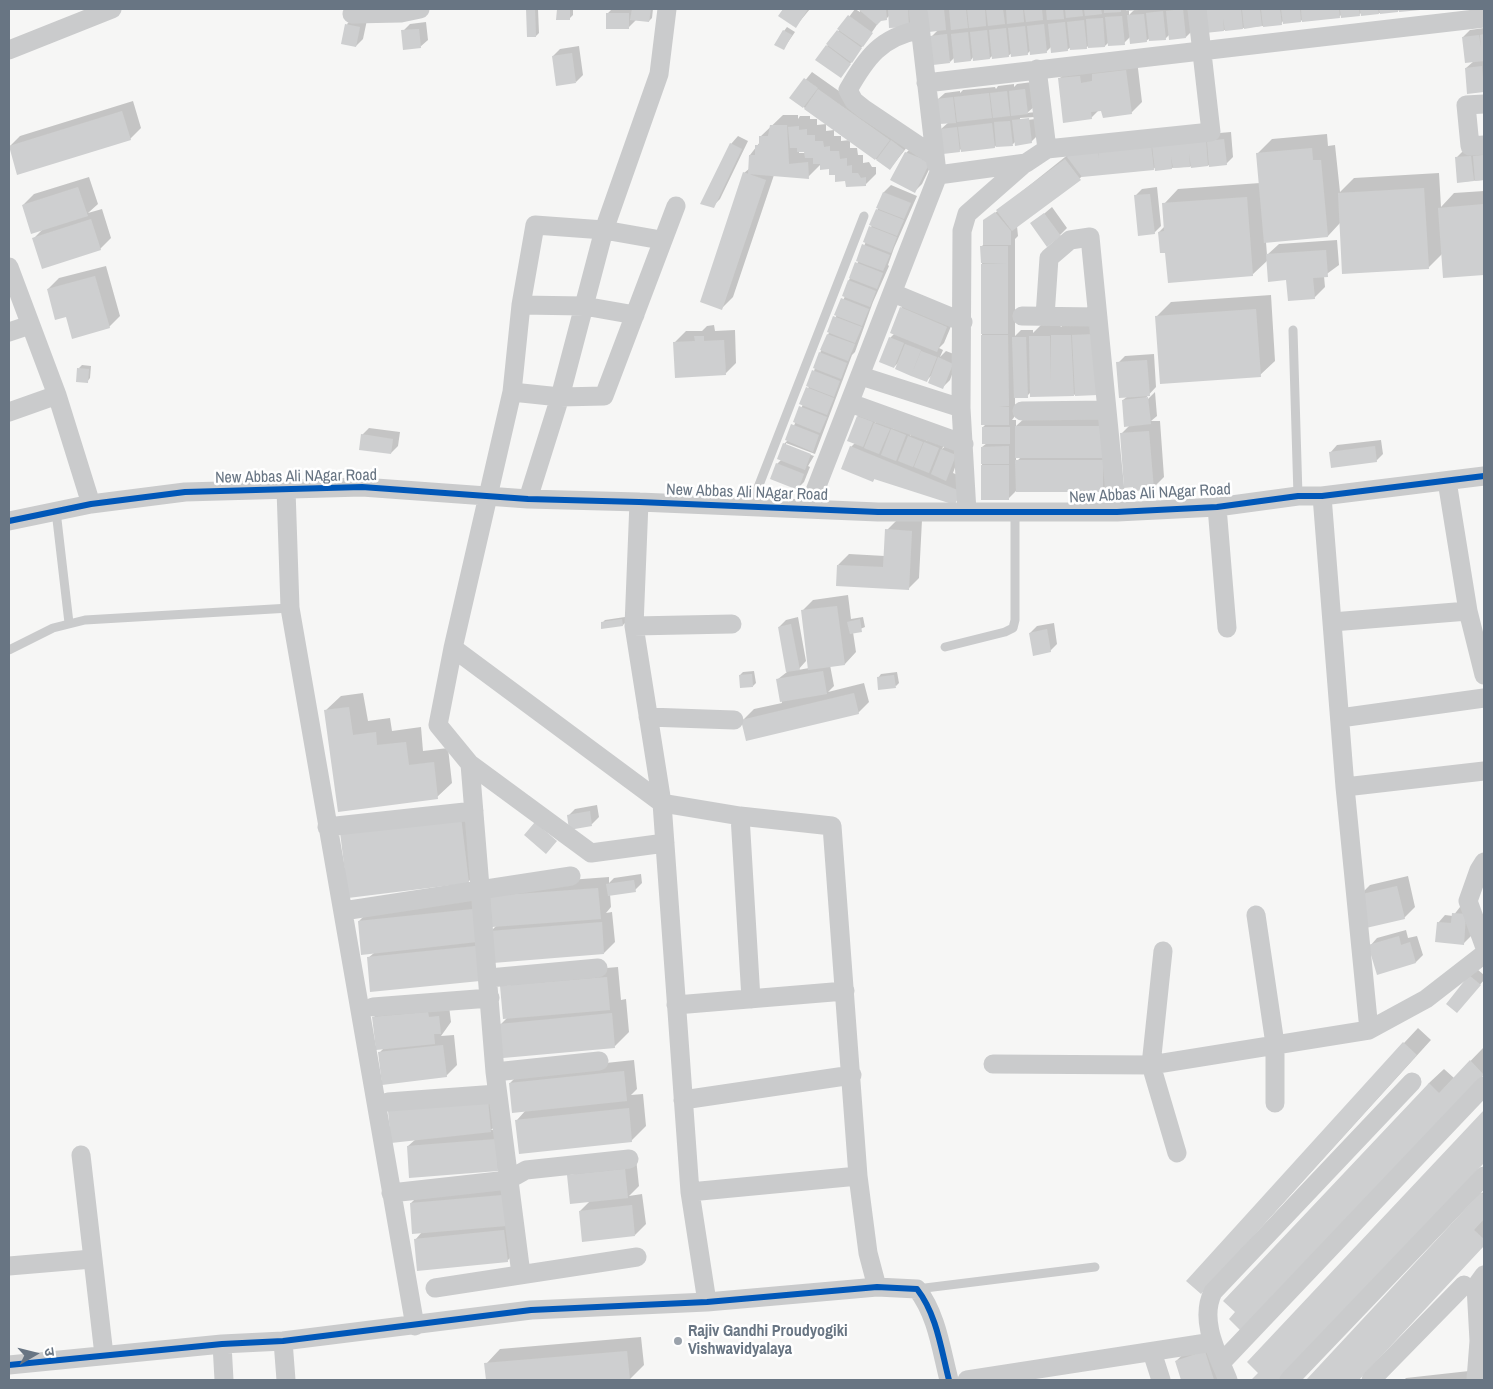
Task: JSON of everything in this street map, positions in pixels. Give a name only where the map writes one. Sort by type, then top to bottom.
[{"type":"street","points":[[9,50],[112,9]]},
{"type":"street","points":[[352,14],[401,13],[420,9]]},
{"type":"street","points":[[528,499],[560,398],[604,230],[660,74],[667,9]]},
{"type":"street","points":[[808,509],[894,293],[938,175],[934,156],[918,9]]},
{"type":"street","points":[[968,512],[962,408],[962,231],[967,214],[1026,163],[1047,149],[1211,132],[1197,9]]},
{"type":"street","points":[[926,83],[1484,18]]},
{"type":"street","points":[[919,30],[900,33],[881,44],[858,72],[848,90],[854,100],[864,109],[934,156]]},
{"type":"street","points":[[1037,69],[1047,149]]},
{"type":"street","points":[[1484,104],[1466,105],[1470,146],[1484,145]]},
{"type":"street","points":[[938,175],[1026,163]]},
{"type":"street","points":[[512,392],[560,398],[604,396],[661,240],[676,206]]},
{"type":"street","points":[[661,240],[604,230],[535,224],[521,305],[512,392],[453,648],[438,725],[470,764],[591,853],[665,843]]},
{"type":"street","points":[[1045,316],[1049,258],[1070,240],[1090,237],[1117,512]]},
{"type":"street","points":[[10,276],[57,395],[91,504]]},
{"type":"street","points":[[894,293],[963,322]]},
{"type":"street","points":[[521,305],[584,306],[635,315]]},
{"type":"street","points":[[1022,316],[1098,317]]},
{"type":"street","points":[[9,332],[30,325]]},
{"type":"street","points":[[861,376],[962,408]]},
{"type":"street","points":[[9,412],[57,395]]},
{"type":"street","points":[[850,402],[964,444]]},
{"type":"street","points":[[1022,411],[1107,410]]},
{"type":"street","name":"New Abbas Ali NAgar Road","points":[[9,521],[91,504],[185,492],[362,488],[489,497],[750,508],[878,512],[1117,512],[1218,507],[1298,496],[1322,496],[1484,476]]},
{"type":"street","points":[[1447,481],[1468,611],[1484,675]]},
{"type":"street","points":[[286,490],[290,608],[415,1326]]},
{"type":"street","points":[[1322,496],[1345,787],[1369,1030]]},
{"type":"street","points":[[639,502],[634,626],[662,803],[690,1192],[707,1302]]},
{"type":"street","points":[[1218,507],[1227,628]]},
{"type":"street","points":[[1332,622],[1468,611]]},
{"type":"street","points":[[634,626],[732,624]]},
{"type":"street","points":[[453,648],[662,803],[740,816],[832,826],[858,1176],[868,1253],[877,1287]]},
{"type":"street","points":[[1340,718],[1484,698]]},
{"type":"street","points":[[648,717],[734,720]]},
{"type":"street","points":[[470,764],[497,1094],[521,1274]]},
{"type":"street","points":[[1345,787],[1484,771]]},
{"type":"street","points":[[327,828],[474,811]]},
{"type":"street","points":[[740,816],[751,999]]},
{"type":"street","points":[[1484,862],[1478,870],[1468,901],[1484,945]]},
{"type":"street","points":[[343,911],[481,888],[571,876]]},
{"type":"street","points":[[1256,915],[1275,1044],[1275,1103]]},
{"type":"street","points":[[1163,950],[1151,1065],[1177,1153]]},
{"type":"street","points":[[993,1064],[1151,1065],[1369,1030],[1426,999],[1484,954]]},
{"type":"street","points":[[489,978],[598,968]]},
{"type":"street","points":[[676,1005],[845,990]]},
{"type":"street","points":[[373,1007],[490,998]]},
{"type":"street","points":[[495,1072],[600,1061]]},
{"type":"street","points":[[683,1100],[852,1075]]},
{"type":"street","points":[[1228,1380],[1213,1342],[1207,1312],[1208,1302],[1219,1284],[1412,1082]]},
{"type":"street","points":[[1221,1363],[1484,1086]]},
{"type":"street","points":[[388,1102],[497,1094]]},
{"type":"street","points":[[81,1155],[104,1355]]},
{"type":"street","points":[[391,1193],[508,1180],[526,1170],[629,1159]]},
{"type":"street","points":[[690,1192],[858,1176]]},
{"type":"street","points":[[1289,1380],[1484,1176]]},
{"type":"street","points":[[435,1288],[637,1257]]},
{"type":"street","points":[[9,1266],[92,1259]]},
{"type":"street","points":[[1476,1380],[1479,1341],[1476,1286],[1484,1275]]},
{"type":"street","points":[[1372,1380],[1464,1285]]},
{"type":"street","points":[[9,1365],[222,1344],[283,1340],[415,1326],[531,1310],[707,1302],[877,1287],[926,1302],[948,1380]]},
{"type":"street","points":[[283,1340],[286,1380]]},
{"type":"street","points":[[967,1380],[1213,1342]]},
{"type":"street","points":[[222,1344],[224,1380]]},
{"type":"street","points":[[1152,1352],[1161,1380]]},
{"type":"lane","points":[[750,508],[864,216]]},
{"type":"lane","points":[[1293,330],[1298,496]]},
{"type":"lane","points":[[56,511],[70,624]]},
{"type":"lane","points":[[945,647],[1005,632],[1013,628],[1016,620],[1015,512]]},
{"type":"lane","points":[[9,650],[54,628],[99,619],[290,608]]},
{"type":"lane","points":[[926,1302],[1095,1267]]},
{"type":"building","points":[[526,9],[535,9],[536,37],[527,37]]},
{"type":"building","points":[[557,9],[570,9],[570,20],[556,20]]},
{"type":"building","points":[[632,9],[651,9],[649,22],[630,20]]},
{"type":"building","points":[[783,9],[808,9],[796,28],[778,16]]},
{"type":"building","points":[[858,9],[886,9],[887,20],[881,21],[877,25]]},
{"type":"building","points":[[888,9],[908,9],[909,27],[889,28]]},
{"type":"building","points":[[927,9],[944,9],[946,30],[929,32]]},
{"type":"building","points":[[949,9],[966,9],[968,28],[951,30]]},
{"type":"building","points":[[967,9],[985,9],[986,26],[969,28]]},
{"type":"building","points":[[986,9],[1003,9],[1005,24],[988,26]]},
{"type":"building","points":[[1006,9],[1023,9],[1024,22],[1007,24]]},
{"type":"building","points":[[1024,9],[1042,9],[1043,20],[1026,22]]},
{"type":"building","points":[[1046,9],[1063,9],[1064,19],[1047,20]]},
{"type":"building","points":[[1065,9],[1082,9],[1083,16],[1066,18]]},
{"type":"building","points":[[1084,9],[1101,9],[1102,14],[1085,16]]},
{"type":"building","points":[[1104,9],[1121,9],[1121,12],[1104,13]]},
{"type":"building","points":[[1126,9],[1138,9],[1138,10],[1126,11]]},
{"type":"building","points":[[1183,9],[1186,38],[1169,40],[1166,11]]},
{"type":"building","points":[[1203,9],[1241,9],[1243,29],[1225,31],[1223,18],[1224,31],[1205,33]]},
{"type":"building","points":[[1242,9],[1260,9],[1262,26],[1244,29]]},
{"type":"building","points":[[1261,9],[1280,9],[1282,25],[1263,27]]},
{"type":"building","points":[[1281,9],[1300,9],[1301,22],[1283,24]]},
{"type":"building","points":[[1301,9],[1339,9],[1340,18],[1302,22]]},
{"type":"building","points":[[1340,9],[1359,9],[1360,16],[1341,18]]},
{"type":"building","points":[[1360,9],[1378,9],[1379,14],[1361,16]]},
{"type":"building","points":[[1379,9],[1398,9],[1398,12],[1380,14]]},
{"type":"building","points":[[1399,9],[1420,9],[1420,10],[1399,12]]},
{"type":"building","points":[[1163,11],[1166,40],[1149,41],[1146,13]]},
{"type":"building","points":[[606,13],[629,13],[629,29],[606,29]]},
{"type":"building","points":[[1144,14],[1147,42],[1130,44],[1127,15]]},
{"type":"building","points":[[848,15],[873,33],[863,47],[837,29]]},
{"type":"building","points":[[1122,16],[1125,45],[1108,46],[1105,17]]},
{"type":"building","points":[[1103,18],[1105,47],[1088,48],[1086,19]]},
{"type":"building","points":[[1084,20],[1087,49],[1070,50],[1067,22]]},
{"type":"building","points":[[1065,22],[1068,51],[1051,53],[1048,24]]},
{"type":"building","points":[[345,24],[360,27],[356,47],[341,44]]},
{"type":"building","points":[[1044,24],[1047,53],[1030,55],[1027,26]]},
{"type":"building","points":[[1025,26],[1028,55],[1011,57],[1008,28]]},
{"type":"building","points":[[1006,28],[1009,57],[992,59],[989,30]]},
{"type":"building","points":[[419,29],[421,48],[403,50],[401,30]]},
{"type":"building","points":[[783,30],[792,35],[784,50],[774,45]]},
{"type":"building","points":[[837,30],[862,48],[852,63],[826,44]]},
{"type":"building","points":[[987,30],[990,59],[973,61],[970,32]]},
{"type":"building","points":[[968,32],[971,61],[954,63],[951,34]]},
{"type":"building","points":[[947,34],[950,63],[933,65],[930,36]]},
{"type":"building","points":[[1484,34],[1484,61],[1465,63],[1462,37],[1479,35],[1481,48],[1480,35]]},
{"type":"building","points":[[826,45],[851,64],[841,78],[815,60]]},
{"type":"building","points":[[572,53],[576,83],[556,86],[552,56]]},
{"type":"building","points":[[1482,66],[1484,92],[1467,94],[1465,68]]},
{"type":"building","points":[[1126,70],[1132,114],[1103,118],[1101,111],[1091,112],[1092,119],[1063,123],[1058,78],[1080,76],[1081,83],[1092,81],[1092,74]]},
{"type":"building","points":[[804,78],[818,88],[803,108],[789,98]]},
{"type":"building","points":[[818,89],[890,140],[875,160],[804,109]]},
{"type":"building","points":[[1025,89],[1028,114],[1011,116],[1009,91]]},
{"type":"building","points":[[1007,91],[1010,116],[993,118],[990,93]]},
{"type":"building","points":[[989,93],[992,118],[957,122],[954,97]]},
{"type":"building","points":[[953,97],[956,123],[939,124],[936,99]]},
{"type":"building","points":[[122,111],[131,140],[17,175],[9,146]]},
{"type":"building","points":[[1029,118],[1032,143],[1015,146],[1012,120]]},
{"type":"building","points":[[1010,121],[1013,146],[996,147],[994,122]]},
{"type":"building","points":[[992,123],[995,148],[961,152],[958,127]]},
{"type":"building","points":[[770,125],[787,125],[789,164],[808,162],[809,179],[748,174],[749,155],[755,155],[755,145],[759,145],[759,136],[768,136]]},
{"type":"building","points":[[799,126],[799,130],[807,129],[807,135],[815,135],[815,141],[823,141],[824,147],[830,146],[830,151],[839,151],[840,159],[847,158],[847,166],[852,165],[852,173],[858,173],[861,178],[866,177],[866,186],[846,187],[845,181],[835,182],[835,175],[829,175],[829,169],[820,170],[820,164],[813,164],[813,158],[805,158],[804,152],[797,152],[797,148],[790,148],[788,127]]},
{"type":"building","points":[[957,127],[960,152],[943,154],[940,129]]},
{"type":"building","points":[[1224,139],[1227,165],[1209,167],[1207,141]]},
{"type":"building","points":[[891,140],[904,150],[890,170],[876,160]]},
{"type":"building","points":[[1206,140],[1208,166],[1191,168],[1189,152],[1190,167],[1173,168],[1171,156],[1172,169],[1155,171],[1152,145]]},
{"type":"building","points":[[730,143],[742,149],[714,208],[700,204]]},
{"type":"building","points":[[1151,144],[1154,170],[1082,177],[1067,157],[1072,152],[1097,149],[1099,159],[1098,150]]},
{"type":"building","points":[[1312,148],[1313,160],[1321,160],[1328,237],[1264,243],[1256,153]]},
{"type":"building","points":[[905,152],[930,162],[915,193],[890,180]]},
{"type":"building","points":[[1484,155],[1484,180],[1475,181],[1473,156]]},
{"type":"building","points":[[1471,156],[1474,181],[1457,183],[1455,157]]},
{"type":"building","points":[[1065,159],[1081,180],[1012,231],[996,210]]},
{"type":"building","points":[[743,172],[766,180],[722,310],[700,302]]},
{"type":"building","points":[[78,187],[88,216],[31,234],[22,205]]},
{"type":"building","points":[[1424,188],[1429,269],[1342,274],[1338,193]]},
{"type":"building","points":[[883,192],[911,203],[904,219],[876,208]]},
{"type":"building","points":[[1150,194],[1155,234],[1138,236],[1134,195]]},
{"type":"building","points":[[1247,197],[1253,276],[1168,283],[1165,253],[1160,253],[1158,232],[1164,231],[1162,203]]},
{"type":"building","points":[[1484,204],[1484,275],[1443,278],[1438,208]]},
{"type":"building","points":[[876,209],[904,220],[897,236],[869,225]]},
{"type":"building","points":[[995,212],[1011,231],[1011,245],[983,245],[983,220]]},
{"type":"building","points":[[1044,213],[1061,236],[1047,247],[1030,223]]},
{"type":"building","points":[[91,219],[101,250],[42,269],[32,238]]},
{"type":"building","points":[[869,226],[897,237],[891,253],[863,242]]},
{"type":"building","points":[[862,244],[890,255],[883,271],[856,261]]},
{"type":"building","points":[[980,246],[1008,246],[1008,334],[981,334],[981,264],[1006,264],[981,263]]},
{"type":"building","points":[[1326,250],[1328,277],[1313,278],[1315,299],[1288,301],[1286,280],[1268,282],[1266,254]]},
{"type":"building","points":[[855,262],[883,273],[877,289],[849,278]]},
{"type":"building","points":[[95,276],[110,328],[72,339],[66,317],[55,320],[47,289]]},
{"type":"building","points":[[848,280],[876,291],[870,307],[842,296]]},
{"type":"building","points":[[841,298],[869,309],[862,326],[834,315]]},
{"type":"building","points":[[900,307],[947,327],[937,352],[890,333]]},
{"type":"building","points":[[1256,309],[1261,377],[1160,384],[1155,316]]},
{"type":"building","points":[[833,316],[862,327],[855,343],[827,332]]},
{"type":"building","points":[[827,334],[855,344],[848,361],[820,350]]},
{"type":"building","points":[[1095,334],[1098,395],[1075,396],[1072,335]]},
{"type":"building","points":[[981,335],[1008,335],[1009,406],[998,406],[1009,407],[1009,425],[981,425]]},
{"type":"building","points":[[1051,335],[1071,335],[1074,396],[1030,397],[1029,336],[1050,336],[1051,383]]},
{"type":"building","points":[[694,336],[704,336],[704,341],[724,340],[726,375],[675,378],[673,342],[695,341]]},
{"type":"building","points":[[889,337],[904,343],[894,368],[879,362]]},
{"type":"building","points":[[1012,337],[1026,337],[1028,398],[1014,398]]},
{"type":"building","points":[[905,344],[921,350],[911,376],[895,369]]},
{"type":"building","points":[[921,351],[937,357],[927,382],[911,376]]},
{"type":"building","points":[[819,352],[847,363],[841,379],[813,368]]},
{"type":"building","points":[[938,357],[953,364],[943,389],[928,383]]},
{"type":"building","points":[[1147,360],[1150,396],[1119,398],[1116,362]]},
{"type":"building","points":[[77,368],[89,369],[88,383],[76,382]]},
{"type":"building","points":[[812,370],[840,381],[834,397],[806,386]]},
{"type":"building","points":[[806,387],[834,398],[827,415],[799,404]]},
{"type":"building","points":[[1148,397],[1151,424],[1124,427],[1122,400]]},
{"type":"building","points":[[799,406],[827,417],[820,433],[793,422]]},
{"type":"building","points":[[857,416],[873,422],[863,447],[847,441]]},
{"type":"building","points":[[874,423],[890,429],[879,454],[864,448]]},
{"type":"building","points":[[791,424],[819,435],[813,452],[785,440]]},
{"type":"building","points":[[1015,426],[1103,426],[1103,458],[1015,458]]},
{"type":"building","points":[[982,427],[1010,427],[1010,444],[982,444]]},
{"type":"building","points":[[891,429],[906,435],[896,461],[881,455]]},
{"type":"building","points":[[1149,431],[1154,490],[1133,491],[1133,487],[1124,488],[1120,433]]},
{"type":"building","points":[[361,434],[393,439],[391,454],[359,450]]},
{"type":"building","points":[[908,436],[923,442],[913,467],[898,461]]},
{"type":"building","points":[[924,442],[939,448],[929,473],[914,467]]},
{"type":"building","points":[[783,443],[811,454],[805,470],[777,459]]},
{"type":"building","points":[[850,446],[960,491],[955,505],[874,479],[873,482],[841,469]]},
{"type":"building","points":[[1009,446],[1009,464],[981,464],[981,447]]},
{"type":"building","points":[[1375,446],[1377,462],[1331,468],[1329,452]]},
{"type":"building","points":[[941,449],[956,455],[946,481],[931,474]]},
{"type":"building","points":[[1015,460],[1103,460],[1103,492],[1016,492]]},
{"type":"building","points":[[776,463],[804,474],[798,490],[770,479]]},
{"type":"building","points":[[981,465],[1009,465],[1009,500],[981,500]]},
{"type":"building","points":[[885,529],[912,531],[909,590],[836,586],[837,565],[883,567]]},
{"type":"building","points":[[837,606],[845,665],[808,670],[801,610]]},
{"type":"building","points":[[622,619],[623,626],[601,629],[601,622]]},
{"type":"building","points":[[860,619],[862,632],[850,634],[847,622]]},
{"type":"building","points":[[791,624],[800,670],[786,672],[778,627]]},
{"type":"building","points":[[1047,629],[1051,652],[1033,656],[1029,633]]},
{"type":"building","points":[[823,671],[827,694],[780,702],[776,679]]},
{"type":"building","points":[[752,674],[753,687],[740,688],[739,675]]},
{"type":"building","points":[[894,675],[896,688],[878,690],[877,677]]},
{"type":"building","points":[[854,693],[859,714],[746,741],[741,720]]},
{"type":"building","points":[[349,707],[353,735],[376,732],[377,745],[406,742],[409,765],[434,762],[438,799],[338,812],[324,710]]},
{"type":"building","points":[[590,811],[592,826],[569,830],[567,815]]},
{"type":"building","points":[[461,817],[469,883],[348,898],[340,832]]},
{"type":"building","points":[[535,822],[557,841],[546,854],[524,835]]},
{"type":"building","points":[[634,880],[636,892],[608,896],[606,884]]},
{"type":"building","points":[[1397,886],[1405,919],[1366,928],[1358,895]]},
{"type":"building","points":[[598,888],[601,919],[492,927],[490,896]]},
{"type":"building","points":[[473,909],[477,942],[361,955],[358,921]]},
{"type":"building","points":[[1452,913],[1466,914],[1464,945],[1435,942],[1437,922],[1451,923]]},
{"type":"building","points":[[602,922],[604,954],[493,963],[490,931]]},
{"type":"building","points":[[1399,936],[1401,945],[1410,942],[1416,963],[1377,975],[1368,945]]},
{"type":"building","points":[[476,946],[480,981],[370,992],[367,957]]},
{"type":"building","points":[[1469,975],[1481,985],[1457,1013],[1446,1004]]},
{"type":"building","points":[[607,977],[610,1010],[503,1019],[500,986]]},
{"type":"building","points":[[428,1012],[429,1017],[439,1016],[441,1034],[434,1034],[435,1044],[376,1050],[372,1017]]},
{"type":"building","points":[[612,1013],[615,1048],[503,1058],[499,1024]]},
{"type":"building","points":[[1403,1042],[1417,1055],[1201,1294],[1186,1281]]},
{"type":"building","points":[[443,1045],[447,1077],[382,1085],[378,1052]]},
{"type":"building","points":[[1470,1060],[1484,1075],[1242,1332],[1229,1319],[1235,1312],[1223,1301],[1429,1083],[1439,1093]]},
{"type":"building","points":[[624,1071],[627,1101],[512,1113],[509,1083]]},
{"type":"building","points":[[488,1100],[491,1132],[391,1143],[388,1111]]},
{"type":"building","points":[[629,1108],[632,1142],[519,1154],[515,1120]]},
{"type":"building","points":[[1484,1110],[1484,1163],[1280,1380],[1251,1380],[1258,1373],[1247,1362]]},
{"type":"building","points":[[496,1139],[498,1171],[409,1178],[407,1146]]},
{"type":"building","points":[[625,1169],[628,1198],[570,1204],[567,1175]]},
{"type":"building","points":[[1481,1192],[1484,1196],[1484,1219],[1474,1230],[1484,1239],[1484,1246],[1359,1380],[1306,1380]]},
{"type":"building","points":[[503,1195],[506,1226],[412,1234],[410,1203]]},
{"type":"building","points":[[632,1205],[635,1236],[582,1242],[579,1211]]},
{"type":"building","points":[[504,1230],[508,1262],[417,1271],[414,1239]]},
{"type":"building","points":[[627,1351],[630,1380],[486,1380],[484,1363]]},
{"type":"building","points":[[1205,1351],[1214,1380],[1181,1380],[1175,1361]]},
{"type":"cycle path","points":[[9,521],[91,504],[185,492],[362,487],[528,499],[878,512],[1117,512],[1217,507],[1298,496],[1322,496],[1484,476]]},
{"type":"cycle path","points":[[9,1365],[222,1344],[283,1341],[531,1310],[707,1302],[877,1287],[917,1289],[934,1321],[949,1380]]},
{"type":"place","name":"Rajiv Gandhi Proudyogiki Vishwavidyalaya","points":[[678,1341]]}]
